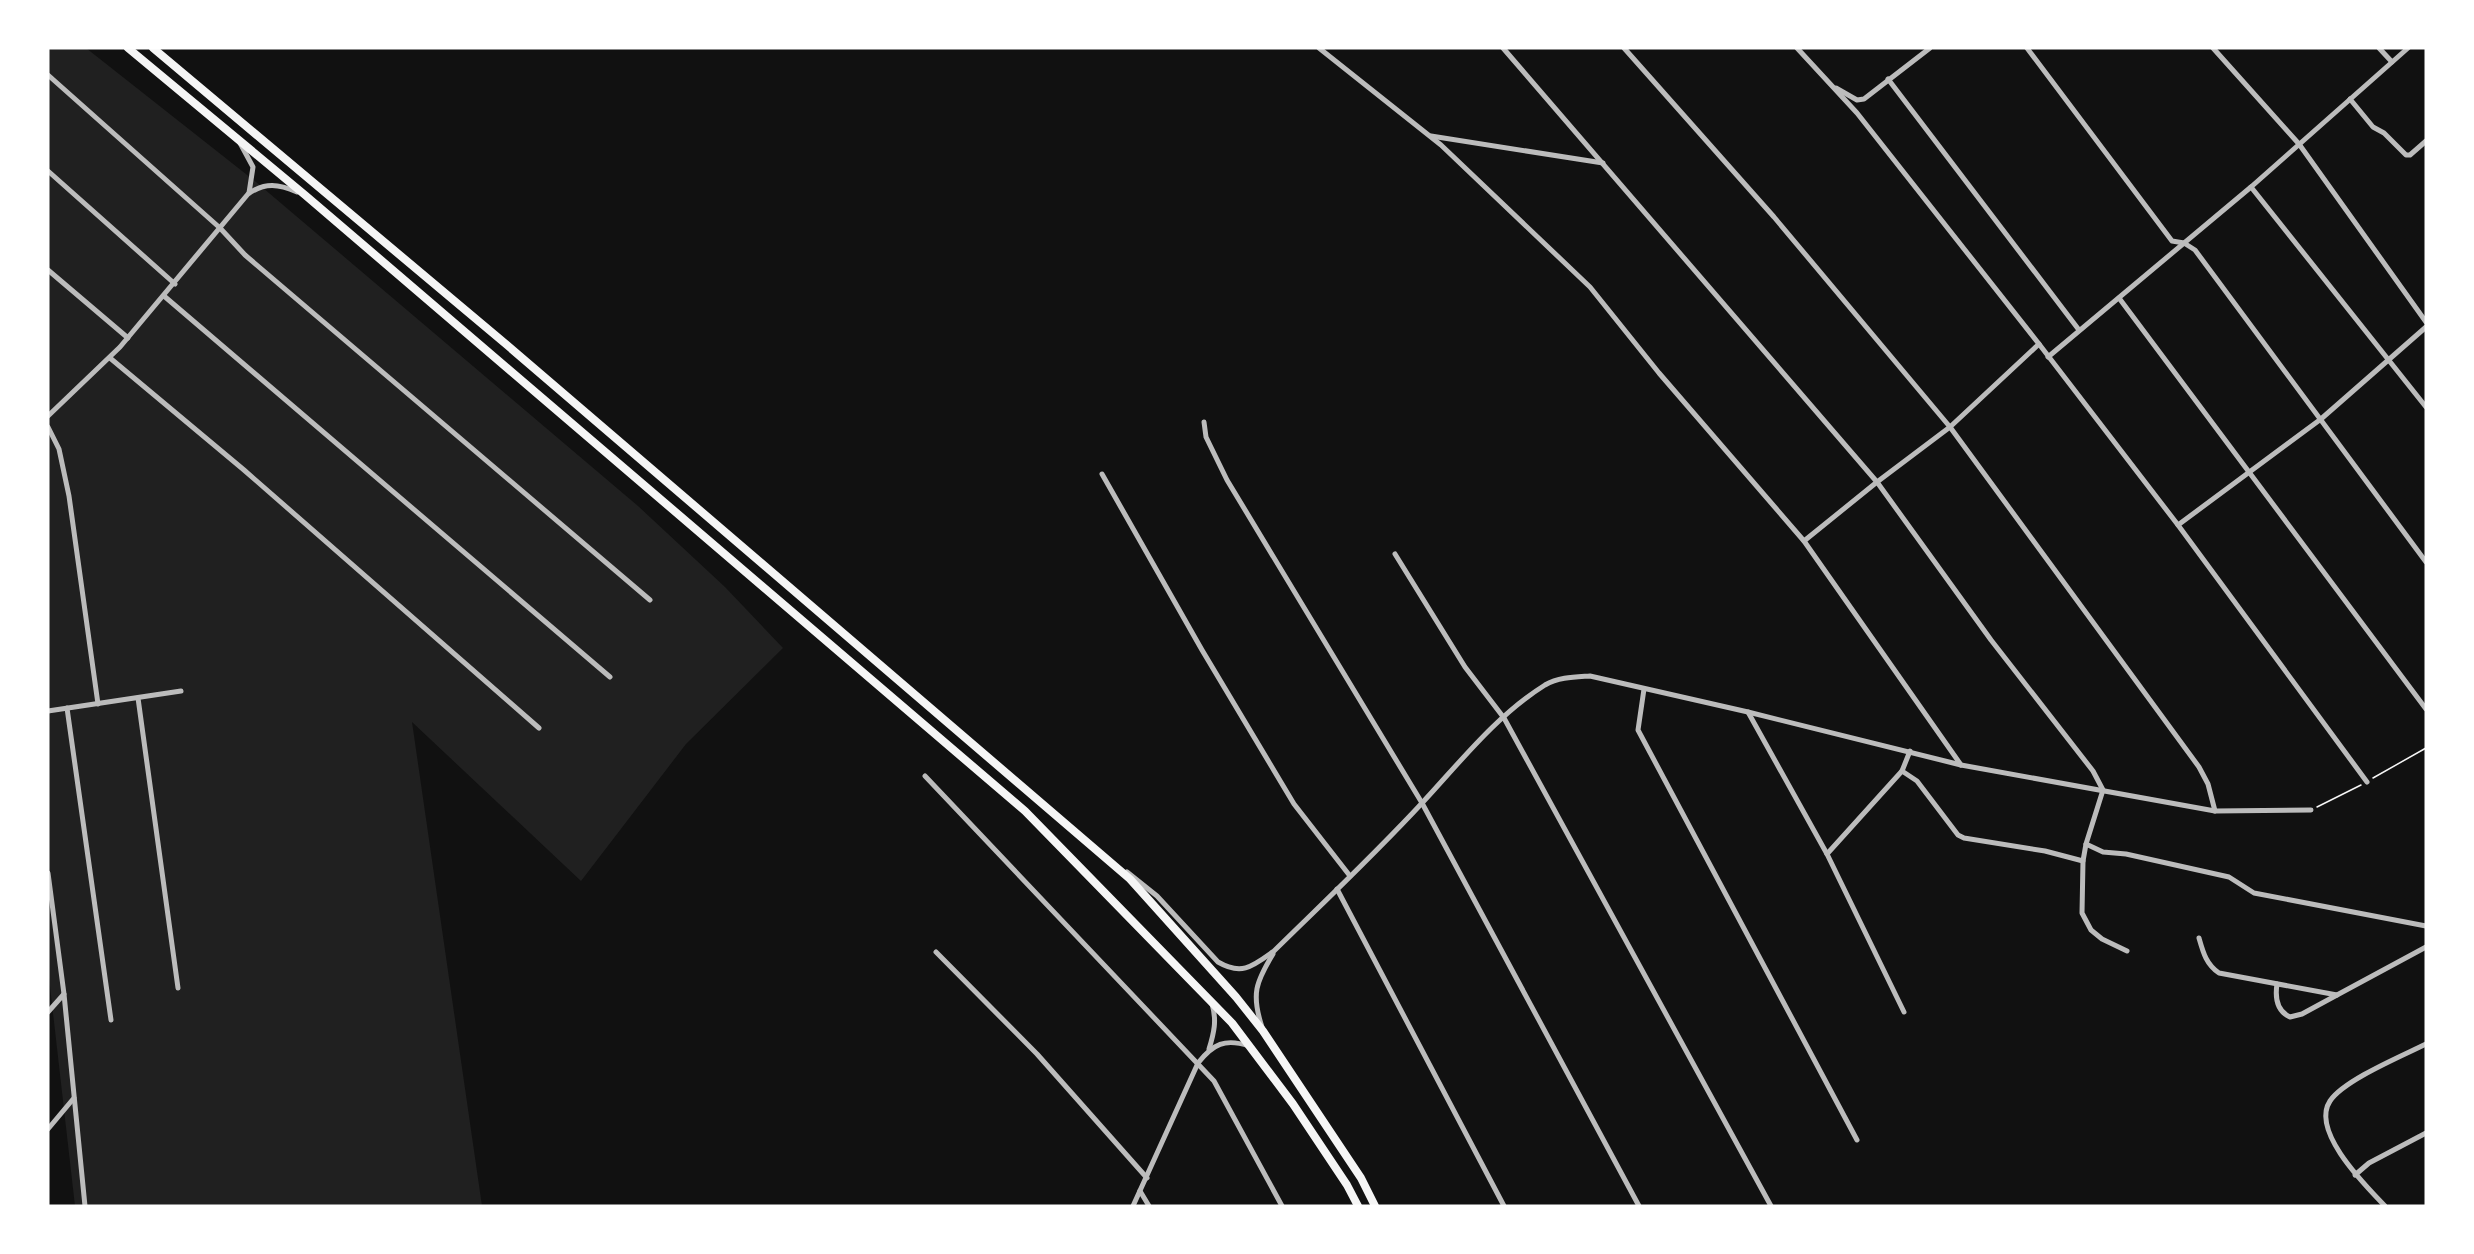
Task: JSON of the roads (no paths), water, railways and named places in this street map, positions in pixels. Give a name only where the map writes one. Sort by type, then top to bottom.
[{"type":"main road","points":[[128,48],[305,195],[1025,811],[1210,998],[1293,1104],[1347,1185],[1358,1206]]},
{"type":"main road","points":[[153,48],[498,337],[1130,879],[1263,1031],[1361,1178],[1375,1206]]},
{"type":"street","points":[[1319,48],[1430,136],[1590,287],[1652,364],[1804,542],[1961,765]]},
{"type":"street","points":[[1503,48],[1877,482],[1991,639],[2093,771],[2103,790],[2083,861],[2082,913],[2084,920],[2102,939],[2127,951]]},
{"type":"street","points":[[1624,48],[1774,217],[1950,427],[2199,767],[2208,784],[2216,811]]},
{"type":"street","points":[[1797,48],[1857,113],[2039,344],[2178,525],[2367,782]]},
{"type":"street","points":[[1826,82],[1847,95],[1864,99],[1930,48]]},
{"type":"street","points":[[2027,48],[2172,241],[2184,243],[2195,250],[2426,562]]},
{"type":"street","points":[[2213,48],[2299,144],[2426,322]]},
{"type":"street","points":[[2379,48],[2392,62]]},
{"type":"street","points":[[2048,357],[2251,187],[2408,48]]},
{"type":"street","points":[[48,75],[220,228],[245,255],[650,600]]},
{"type":"street","points":[[1888,79],[2079,330]]},
{"type":"street","points":[[2350,99],[2373,127],[2384,133],[2406,155],[2410,155],[2426,141]]},
{"type":"street","points":[[1430,136],[1604,163]]},
{"type":"street","points":[[236,138],[254,168],[248,194]]},
{"type":"street","points":[[48,171],[175,284]]},
{"type":"street","points":[[48,416],[120,347],[248,194],[258,188],[272,185],[305,195]]},
{"type":"street","points":[[2251,187],[2426,407]]},
{"type":"street","points":[[48,270],[128,338]]},
{"type":"street","points":[[164,296],[610,677]]},
{"type":"street","points":[[2119,298],[2426,709]]},
{"type":"street","points":[[2178,525],[2321,419],[2426,327]]},
{"type":"street","points":[[1804,542],[1877,482],[1950,427],[2039,344]]},
{"type":"street","points":[[110,358],[244,470],[539,728]]},
{"type":"street","points":[[1204,422],[1206,437],[1227,480],[1422,803],[1639,1206]]},
{"type":"street","points":[[48,427],[59,449],[69,496],[99,704]]},
{"type":"street","points":[[1102,474],[1202,650],[1294,804],[1350,876]]},
{"type":"street","points":[[1395,554],[1465,667],[1504,718],[1770,1206]]},
{"type":"street","points":[[1108,859],[1144,884],[1218,962],[1231,969],[1241,970],[1250,967],[1274,951],[1504,718],[1547,684],[1567,678],[1590,676],[1748,712],[1961,765],[2216,811],[2311,810]]},
{"type":"street","points":[[1644,689],[1638,730],[1857,1140]]},
{"type":"street","points":[[48,711],[181,691]]},
{"type":"street","points":[[138,698],[178,988]]},
{"type":"street","points":[[67,708],[111,1020]]},
{"type":"street","points":[[1748,712],[1827,854],[1904,1012]]},
{"type":"street","points":[[1827,854],[1902,771],[1910,752]]},
{"type":"street","points":[[1902,771],[1917,781],[1958,835],[1964,838],[2045,850],[2083,861]]},
{"type":"street","points":[[925,776],[1214,1081],[1282,1206]]},
{"type":"street","points":[[2086,844],[2103,852],[2126,854],[2229,877],[2254,893],[2426,926]]},
{"type":"street","points":[[48,873],[64,994],[85,1206]]},
{"type":"street","points":[[1337,889],[1504,1206]]},
{"type":"street","points":[[2199,938],[2204,957],[2219,973],[2337,994]]},
{"type":"street","points":[[2277,984],[2275,996],[2284,1014],[2290,1017],[2302,1014],[2426,947]]},
{"type":"street","points":[[1263,1031],[1257,1012],[1258,980],[1274,951]]},
{"type":"street","points":[[936,952],[1037,1054],[1147,1178]]},
{"type":"street","points":[[48,1012],[64,994]]},
{"type":"street","points":[[1209,1049],[1215,1015],[1210,998]]},
{"type":"street","points":[[1133,1206],[1198,1063],[1209,1049],[1226,1041],[1249,1046]]},
{"type":"street","points":[[2385,1206],[2355,1175],[2328,1132],[2326,1117],[2329,1102],[2340,1090],[2356,1080],[2426,1044]]},
{"type":"street","points":[[48,1129],[74,1098]]},
{"type":"street","points":[[2355,1175],[2369,1163],[2426,1133]]},
{"type":"street","points":[[1140,1191],[1149,1206]]}]
